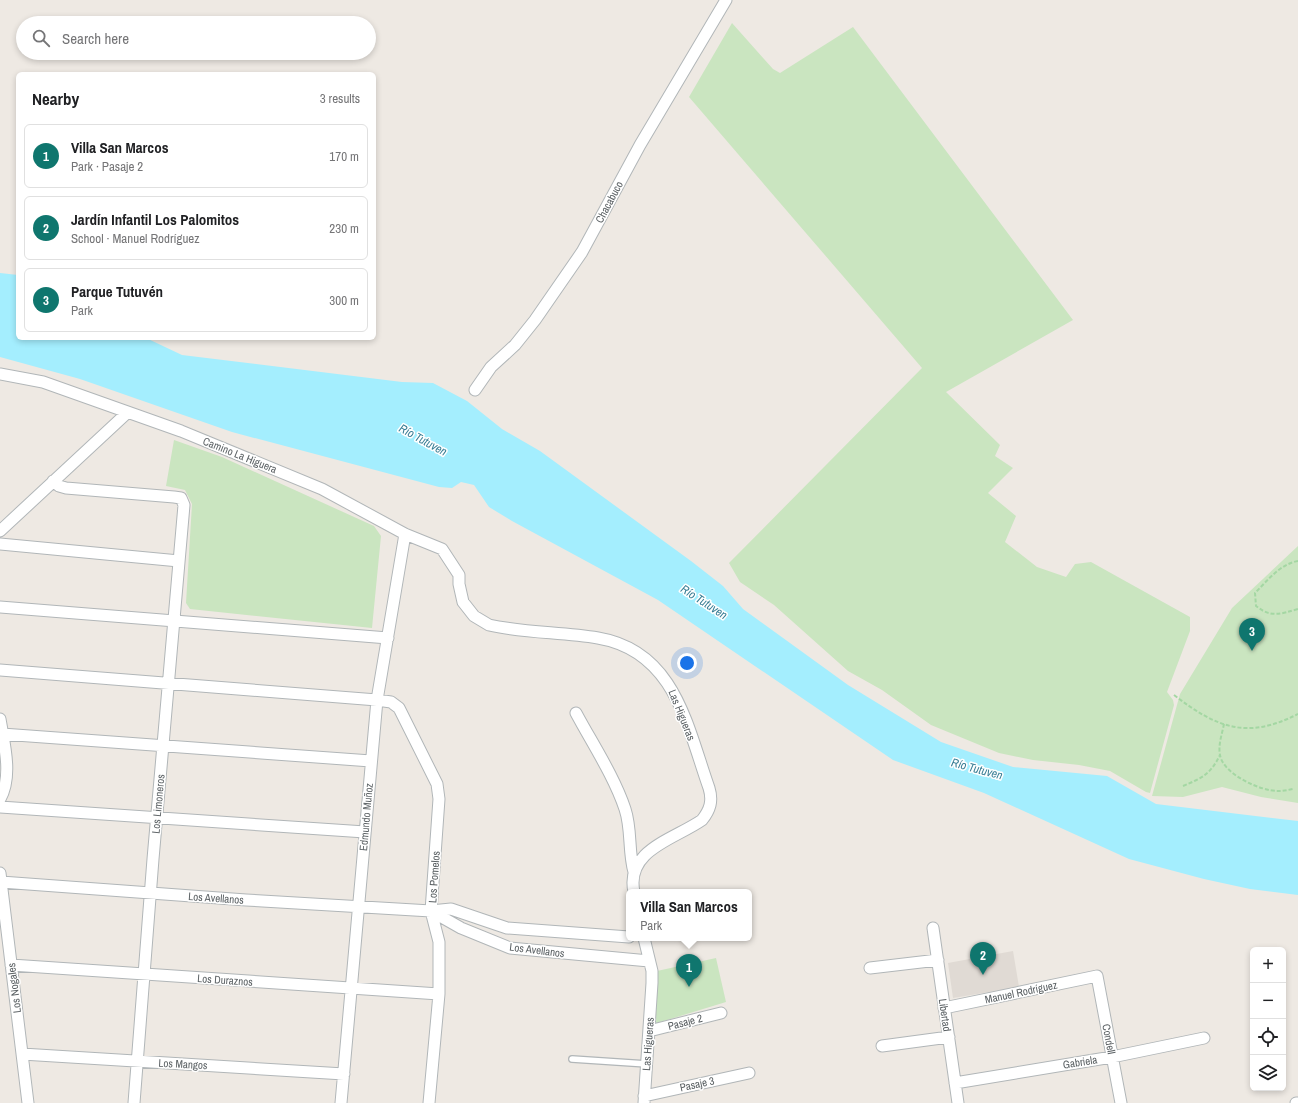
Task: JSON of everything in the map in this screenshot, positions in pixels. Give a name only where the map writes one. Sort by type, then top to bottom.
[{"type":"street","name":"Chacabuco","points":[[475,390],[491,367],[515,345],[535,320],[582,252],[640,145],[726,0]]},
{"type":"street","name":"Camino La Higuera","points":[[0,374],[43,382],[180,431],[322,489],[405,534],[442,549],[459,575]]},
{"type":"street","points":[[0,531],[127,413]]},
{"type":"street","name":"Los Limoneros","points":[[53,481],[59,486],[66,488],[181,498],[184,504],[156,818],[134,1103]]},
{"type":"street","name":"Edmundo Muñoz","points":[[341,1103],[377,700],[405,534]]},
{"type":"street","points":[[0,544],[179,561]]},
{"type":"street","name":"Las Higueras","points":[[459,575],[458,584],[463,602],[468,610],[481,621],[498,627],[599,638],[623,646],[654,666],[676,695],[709,788],[711,802],[706,815],[702,820],[651,850],[641,859],[634,872]]},
{"type":"street","points":[[0,607],[388,638]]},
{"type":"street","name":"Los Pomelos","points":[[0,670],[377,700],[391,702],[399,708],[437,784],[439,799],[431,911],[439,942],[439,994],[429,1103]]},
{"type":"street","points":[[576,712],[625,808],[630,831],[630,855],[634,872],[632,881],[633,889]]},
{"type":"street","points":[[0,719],[6,765],[6,779],[0,799]]},
{"type":"street","points":[[2,734],[371,761]]},
{"type":"street","points":[[0,807],[365,832]]},
{"type":"street","name":"Los Avellanos","points":[[0,878],[150,893],[431,911],[450,909],[507,928],[626,937]]},
{"type":"street","name":"Los Nogales","points":[[0,878],[28,1103]]},
{"type":"street","name":"Los Avellanos","points":[[431,911],[461,928],[510,948],[650,961]]},
{"type":"street","name":"Libertad","points":[[933,928],[958,1103]]},
{"type":"street","name":"Las Higueras","points":[[644,1099],[652,983],[650,961],[645,941]]},
{"type":"street","points":[[870,968],[938,960]]},
{"type":"street","name":"Los Duraznos","points":[[11,965],[439,994]]},
{"type":"street","name":"Manuel Rodríguez","points":[[944,1008],[1097,976]]},
{"type":"street","name":"Condell","points":[[1097,976],[1120,1103]]},
{"type":"street","name":"Pasaje 2","points":[[649,1031],[721,1013]]},
{"type":"street","points":[[882,1046],[949,1037]]},
{"type":"street","name":"Gabriela","points":[[955,1082],[1112,1057],[1204,1038]]},
{"type":"street","name":"Los Mangos","points":[[22,1054],[344,1074]]},
{"type":"street","name":"Pasaje 3","points":[[644,1099],[749,1073]]},
{"type":"lane","points":[[572,1059],[647,1064]]},
{"type":"path","points":[[1298,561],[1292,562],[1272,576],[1255,593],[1256,606],[1265,613],[1277,614],[1298,610]]},
{"type":"path","points":[[1174,694],[1187,704],[1234,728],[1257,728],[1278,724],[1298,714]]},
{"type":"path","points":[[1224,724],[1220,745],[1220,755],[1224,765],[1236,775],[1257,787],[1278,791],[1293,789]]},
{"type":"path","points":[[1183,786],[1201,779],[1213,770],[1220,755]]},
{"type":"shaded area","points":[[1013,951],[1019,987],[953,998],[948,963]]},
{"type":"green space","points":[[732,23],[773,69],[780,73],[853,27],[1073,320],[946,392],[1000,445],[995,456],[1013,468],[988,493],[1016,516],[1005,542],[1037,567],[1066,577],[1075,564],[1091,562],[1190,617],[1190,631],[1167,692],[1173,700],[1174,705],[1150,793],[1110,771],[1079,765],[1033,760],[999,753],[931,725],[882,690],[848,671],[774,605],[740,582],[729,563],[922,368],[689,97]]},
{"type":"green space","points":[[174,440],[222,457],[374,526],[381,536],[372,628],[190,609],[186,603],[192,504],[185,490],[166,486]]},
{"type":"green space","points":[[1298,546],[1298,803],[1261,797],[1222,787],[1183,797],[1152,796],[1180,694],[1232,608]]},
{"type":"green space","points":[[716,958],[726,1002],[654,1024],[657,971]]},
{"type":"water","name":"Río Tutuven","points":[[0,273],[16,275],[16,340],[150,340],[182,355],[402,382],[433,383],[467,401],[502,429],[540,451],[691,561],[723,586],[743,609],[848,685],[941,742],[1013,767],[1107,776],[1156,804],[1298,821],[1298,895],[1250,889],[1204,879],[1129,859],[984,793],[893,760],[658,600],[489,507],[474,485],[461,482],[452,488],[439,487],[232,432],[80,379],[0,357]]},
{"type":"place","name":"Parque Tutuvén","points":[[1252,651]]},
{"type":"place","name":"Jardín Infantil Los Palomitos","points":[[983,975]]},
{"type":"place","name":"Villa San Marcos","points":[[689,987]]}]
